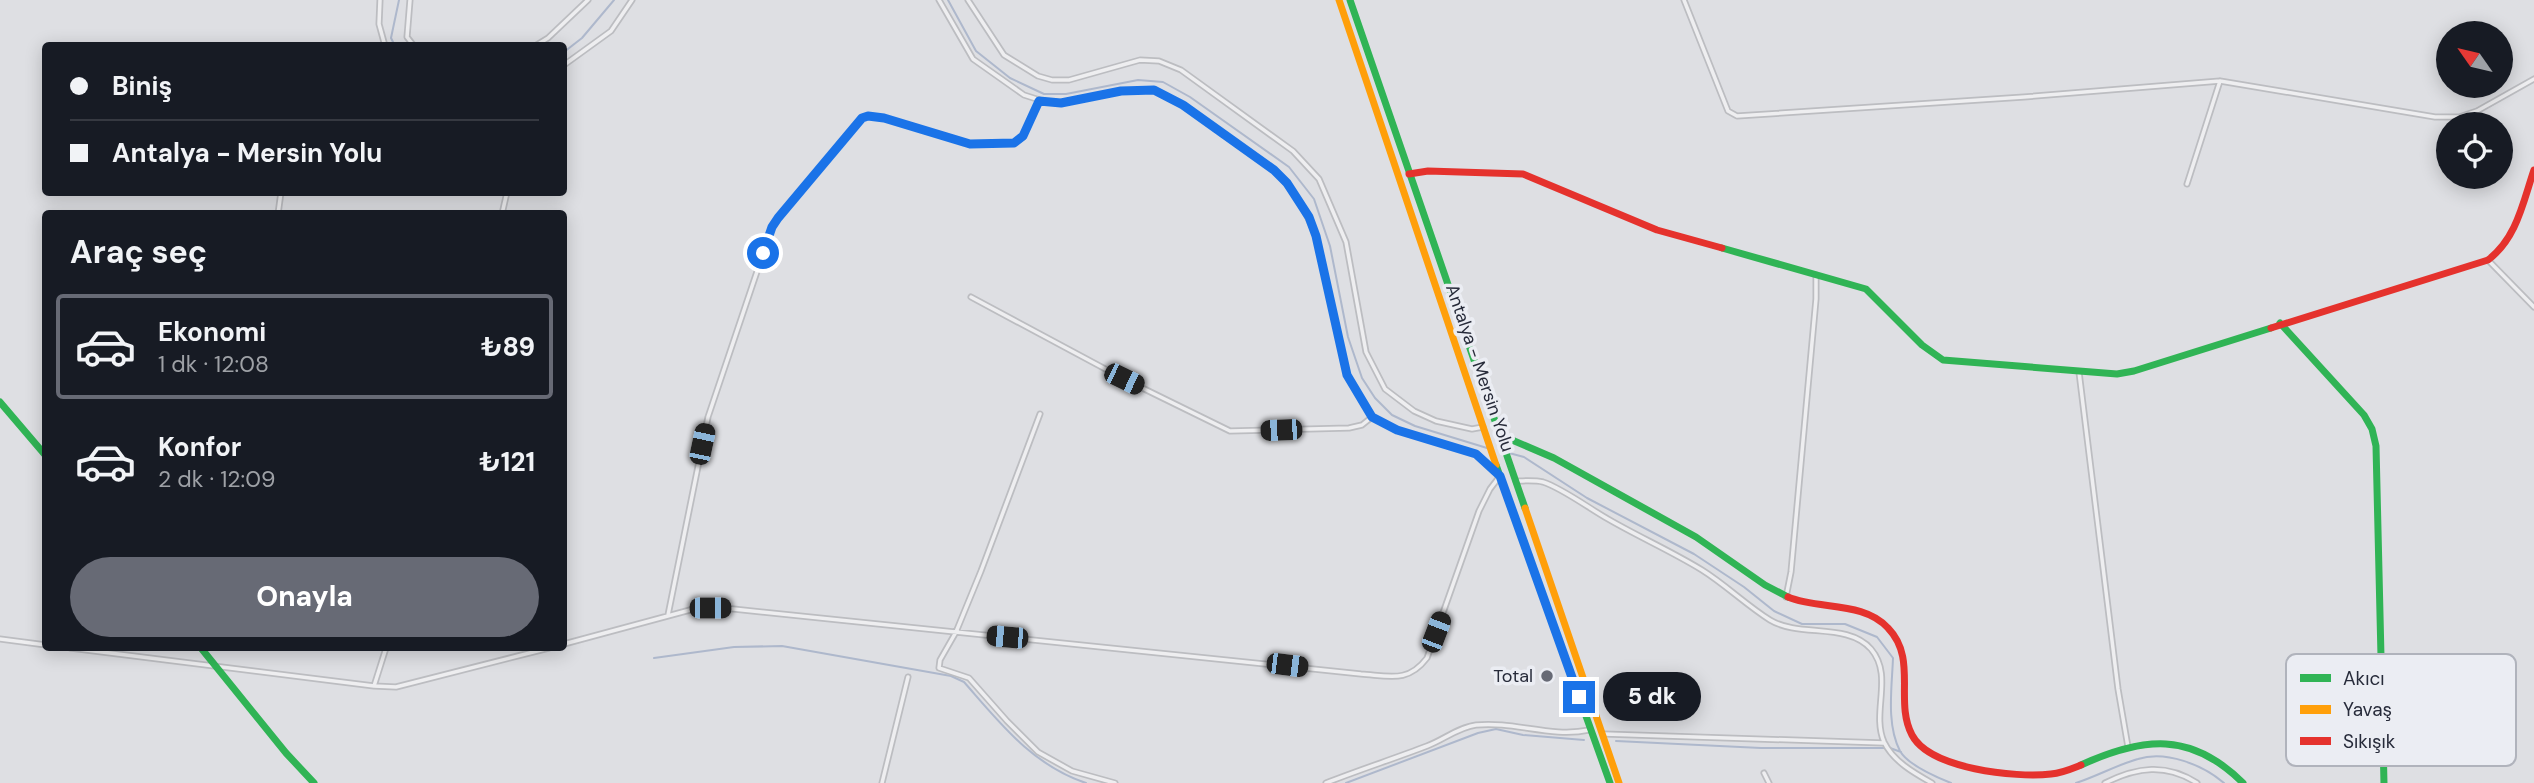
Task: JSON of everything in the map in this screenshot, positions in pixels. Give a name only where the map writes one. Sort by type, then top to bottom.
[{"type":"main road","name":"Antalya - Mersin Yolu","points":[[1339,0],[1483,427],[1610,783]]},
{"type":"main road","name":"Antalya - Mersin Yolu","points":[[1350,0],[1619,783]]},
{"type":"main road","points":[[1409,174],[1428,171],[1523,174],[1657,230],[1866,289],[1883,302],[1931,353],[1943,360],[2117,374],[2134,371],[2487,260],[2497,255],[2508,241],[2534,170]]},
{"type":"main road","points":[[2280,323],[2364,415],[2372,429],[2376,446],[2381,654]]},
{"type":"main road","points":[[0,402],[42,451]]},
{"type":"main road","points":[[1499,436],[1513,438],[1584,474],[1714,548],[1754,578],[1786,597],[1812,605],[1845,607],[1877,619],[1890,629],[1903,649],[1907,671],[1906,723],[1922,748],[1936,758],[1967,767],[1997,771],[2057,774],[2128,747],[2154,744],[2194,748],[2235,774],[2244,783]]},
{"type":"main road","points":[[204,651],[286,753],[314,783]]},
{"type":"street","points":[[380,0],[379,24],[384,42]]},
{"type":"street","points":[[410,0],[407,37],[411,42]]},
{"type":"street","points":[[542,42],[588,0]]},
{"type":"street","points":[[567,63],[611,31],[632,0]]},
{"type":"street","points":[[567,643],[690,610],[724,608],[1403,677],[1418,669],[1427,658],[1479,511],[1500,476],[1476,454],[1397,430],[1372,417],[1347,375],[1316,236],[1309,217],[1287,183],[1274,170],[1183,105],[1154,90],[1121,91],[1061,103],[1039,101],[1024,95],[973,59],[939,0]]},
{"type":"street","points":[[968,0],[1004,55],[1038,76],[1052,80],[1069,80],[1140,60],[1159,61],[1181,70],[1293,151],[1319,179],[1342,230],[1353,272],[1366,352],[1385,389],[1414,411],[1436,421],[1472,429],[1483,427]]},
{"type":"street","points":[[1684,0],[1728,111],[1737,116],[2011,98],[2220,80],[2435,117],[2459,117],[2477,111],[2534,79]]},
{"type":"street","points":[[2187,184],[2220,80]]},
{"type":"street","points":[[668,615],[708,417],[772,227],[778,218],[862,118],[884,118],[970,144],[1014,143],[1023,136],[1039,101]]},
{"type":"street","points":[[2487,260],[2534,307]]},
{"type":"street","points":[[1786,597],[1796,518],[1816,275]]},
{"type":"street","points":[[971,297],[1124,379],[1230,431],[1349,428],[1362,425],[1372,417]]},
{"type":"street","points":[[2079,372],[2118,689],[2128,747]]},
{"type":"street","points":[[1040,414],[956,632],[940,660],[939,668],[941,671],[969,678],[1038,752],[1060,765],[1115,783]]},
{"type":"street","points":[[1514,481],[1543,482],[1703,571],[1755,611],[1777,624],[1792,629],[1843,635],[1862,641],[1881,666],[1880,722],[1884,743],[1904,766],[1932,783]]},
{"type":"street","points":[[0,639],[42,644]]},
{"type":"street","points":[[93,651],[396,687],[538,651]]},
{"type":"street","points":[[374,686],[385,651]]},
{"type":"street","points":[[882,783],[908,677]]},
{"type":"street","points":[[1326,783],[1472,726],[1576,733],[1591,729]]},
{"type":"street","points":[[1602,734],[1884,743]]},
{"type":"street","points":[[2105,783],[2121,775],[2155,768],[2169,770],[2197,783]]},
{"type":"street","points":[[1764,773],[1769,783]]},
{"type":"waterway","points":[[393,42],[391,38],[399,0]]},
{"type":"waterway","points":[[567,50],[582,38],[614,0]]},
{"type":"waterway","points":[[948,0],[976,51],[1010,78],[1044,94],[1066,94],[1138,80],[1163,82],[1190,97],[1289,167],[1314,199],[1330,246],[1348,337],[1362,378],[1375,398],[1392,415],[1415,426],[1487,448]]},
{"type":"waterway","points":[[1509,453],[1524,457],[1587,498],[1694,554],[1744,587],[1774,611],[1802,624],[1845,624],[1877,637],[1893,658],[1891,717],[1900,751],[1916,766],[1951,783]]},
{"type":"waterway","points":[[654,658],[734,647],[782,646],[951,676],[964,682],[1004,727],[1033,754],[1067,775],[1086,783]]},
{"type":"waterway","points":[[1346,783],[1478,733],[1496,729],[1523,735],[1584,740]]},
{"type":"waterway","points":[[1616,741],[1761,748],[1885,748]]},
{"type":"waterway","points":[[1890,748],[1901,752]]},
{"type":"waterway","points":[[2076,783],[2130,761],[2160,756],[2195,765],[2224,783]]},
{"type":"traffic: fast","points":[[1350,0],[1525,508]]},
{"type":"traffic: fast","points":[[1722,248],[1866,289],[1922,345],[1943,360],[2117,374],[2271,328]]},
{"type":"traffic: fast","points":[[2280,323],[2364,415],[2372,429],[2376,446],[2381,654]]},
{"type":"traffic: fast","points":[[0,402],[42,451]]},
{"type":"traffic: fast","points":[[1498,434],[1554,458],[1696,537],[1765,585],[1788,597]]},
{"type":"traffic: fast","points":[[1496,465],[1610,783]]},
{"type":"traffic: fast","points":[[203,651],[286,753],[314,783]]},
{"type":"traffic: fast","points":[[2081,765],[2125,749],[2166,744],[2204,754],[2224,766],[2243,783]]},
{"type":"traffic: fast","points":[[2384,766],[2384,783]]},
{"type":"traffic: slow","points":[[1339,0],[1496,465]]},
{"type":"traffic: slow","points":[[1525,508],[1619,783]]},
{"type":"traffic: jam","points":[[2271,328],[2488,260],[2498,251],[2512,230],[2534,170]]},
{"type":"traffic: jam","points":[[1409,174],[1428,171],[1523,174],[1657,230],[1722,248]]},
{"type":"traffic: jam","points":[[1788,597],[1867,614],[1888,628],[1902,653],[1907,722],[1912,735],[1922,747],[1936,756],[1975,769],[2017,774],[2055,773],[2081,765]]},
{"type":"place","name":"Total","points":[[1547,676]]},
{"type":"route","points":[[763,253],[778,218],[862,118],[884,118],[970,144],[1014,143],[1023,136],[1039,101],[1061,103],[1145,89],[1170,97],[1274,170],[1287,183],[1309,217],[1331,298],[1347,375],[1372,417],[1397,430],[1476,454],[1485,459],[1500,476],[1579,697]]}]
